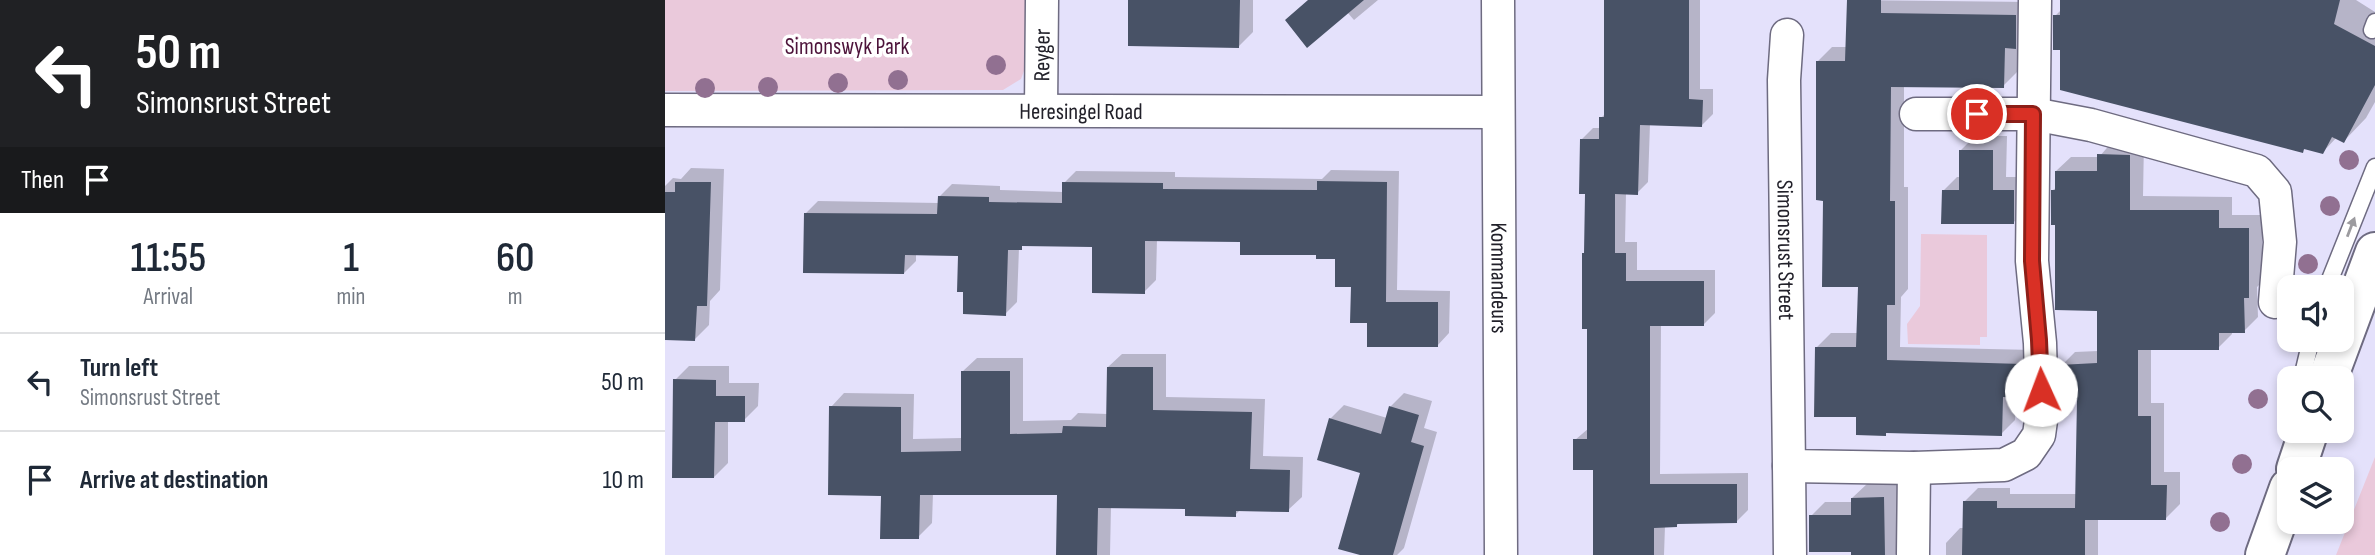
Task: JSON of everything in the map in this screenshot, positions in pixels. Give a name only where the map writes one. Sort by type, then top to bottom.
[{"type":"main road","points":[[2333,366],[2375,252]]},
{"type":"main road","points":[[2265,555],[2277,522]]},
{"type":"street","name":"Reyger","points":[[1041,110],[1042,0]]},
{"type":"street","name":"Kommandeurs","points":[[1499,0],[1501,555]]},
{"type":"street","points":[[1789,466],[1915,468],[2004,465],[2026,454],[2039,435],[2042,414],[2040,343],[2032,261],[2035,0]]},
{"type":"street","name":"Simonsrust Street","points":[[1787,35],[1784,80],[1790,555]]},
{"type":"street","name":"Heresingel Road","points":[[665,110],[1498,112]]},
{"type":"street","points":[[1916,114],[2033,114],[2091,125],[2257,172],[2275,192],[2280,242],[2275,302]]},
{"type":"street","points":[[1913,555],[1915,468]]},
{"type":"lane","points":[[2332,275],[2375,167]]},
{"type":"green space","name":"Simonswyk Park","points":[[665,0],[1028,0],[1028,60],[1021,79],[1003,90],[665,91]]},
{"type":"green space","points":[[1921,234],[1987,235],[1987,337],[1980,337],[1980,345],[1908,344],[1907,324],[1920,306]]},
{"type":"green space","points":[[2375,457],[2375,555],[2336,555],[2344,534],[2354,534],[2354,510]]},
{"type":"building","points":[[1128,0],[1240,0],[1239,48],[1128,46]]},
{"type":"building","points":[[1308,0],[1364,0],[1307,48],[1285,20]]},
{"type":"building","points":[[1604,0],[1689,0],[1689,99],[1703,100],[1702,127],[1640,125],[1638,195],[1615,194],[1615,253],[1626,253],[1626,281],[1704,281],[1704,326],[1650,326],[1650,484],[1737,484],[1737,523],[1677,524],[1677,527],[1654,528],[1654,555],[1593,555],[1593,470],[1573,470],[1573,439],[1587,439],[1587,329],[1582,329],[1585,194],[1579,194],[1580,139],[1599,139],[1599,117],[1604,117]]},
{"type":"building","points":[[1847,0],[1881,0],[1881,13],[2016,15],[2016,49],[2005,48],[2004,88],[1891,87],[1890,201],[1895,201],[1895,305],[1887,305],[1887,360],[2022,364],[2023,398],[2003,397],[2002,436],[1886,433],[1886,436],[1856,435],[1856,417],[1814,417],[1815,347],[1856,347],[1858,287],[1822,287],[1823,201],[1816,200],[1816,61],[1845,61]]},
{"type":"building","points":[[2060,0],[2340,0],[2334,24],[2375,46],[2375,85],[2344,143],[2332,137],[2323,154],[2304,149],[2303,153],[2060,90],[2060,50],[2053,50],[2053,15],[2060,15]]},
{"type":"building","points":[[1959,150],[1993,150],[1993,190],[2014,190],[2014,224],[1941,224],[1942,190],[1959,190]]},
{"type":"building","points":[[2097,154],[2130,155],[2130,210],[2219,210],[2219,228],[2249,228],[2249,298],[2244,298],[2245,333],[2219,333],[2219,350],[2138,350],[2138,416],[2151,416],[2151,485],[2167,485],[2166,520],[2085,520],[2085,555],[1962,555],[1963,501],[1997,501],[1997,508],[2075,508],[2077,399],[2060,399],[2059,365],[2097,363],[2097,311],[2055,310],[2055,225],[2051,225],[2051,190],[2055,190],[2055,171],[2097,171]]},
{"type":"building","points":[[1317,181],[1387,182],[1386,302],[1438,302],[1438,347],[1367,347],[1367,323],[1350,323],[1351,287],[1335,287],[1335,259],[1316,259],[1316,255],[1240,255],[1240,242],[1145,241],[1145,294],[1092,293],[1092,247],[1022,246],[1022,250],[1008,250],[1006,316],[963,314],[963,292],[957,292],[958,256],[905,255],[904,274],[803,273],[804,213],[937,214],[938,196],[989,197],[989,202],[1062,203],[1062,182],[1163,183],[1163,189],[1317,190]]},
{"type":"building","points":[[675,182],[711,182],[707,306],[697,306],[695,341],[665,340],[665,192],[675,192]]},
{"type":"building","points":[[1107,367],[1153,367],[1153,410],[1252,412],[1250,469],[1290,470],[1289,512],[1236,511],[1236,517],[1185,516],[1185,509],[1098,508],[1097,555],[1056,555],[1057,495],[920,495],[919,539],[880,539],[881,496],[828,495],[829,406],[901,407],[901,452],[961,451],[961,371],[1010,371],[1010,434],[1062,433],[1063,426],[1106,427]]},
{"type":"building","points":[[673,379],[716,380],[716,396],[745,396],[745,422],[715,422],[714,478],[672,478]]},
{"type":"building","points":[[1389,406],[1419,415],[1411,442],[1424,446],[1393,555],[1360,555],[1338,549],[1360,473],[1317,460],[1329,418],[1381,434]]},
{"type":"building","points":[[1884,497],[1885,555],[1809,552],[1809,515],[1851,515],[1851,498]]},
{"type":"route","points":[[1977,114],[2033,114],[2032,261],[2041,390]]}]
